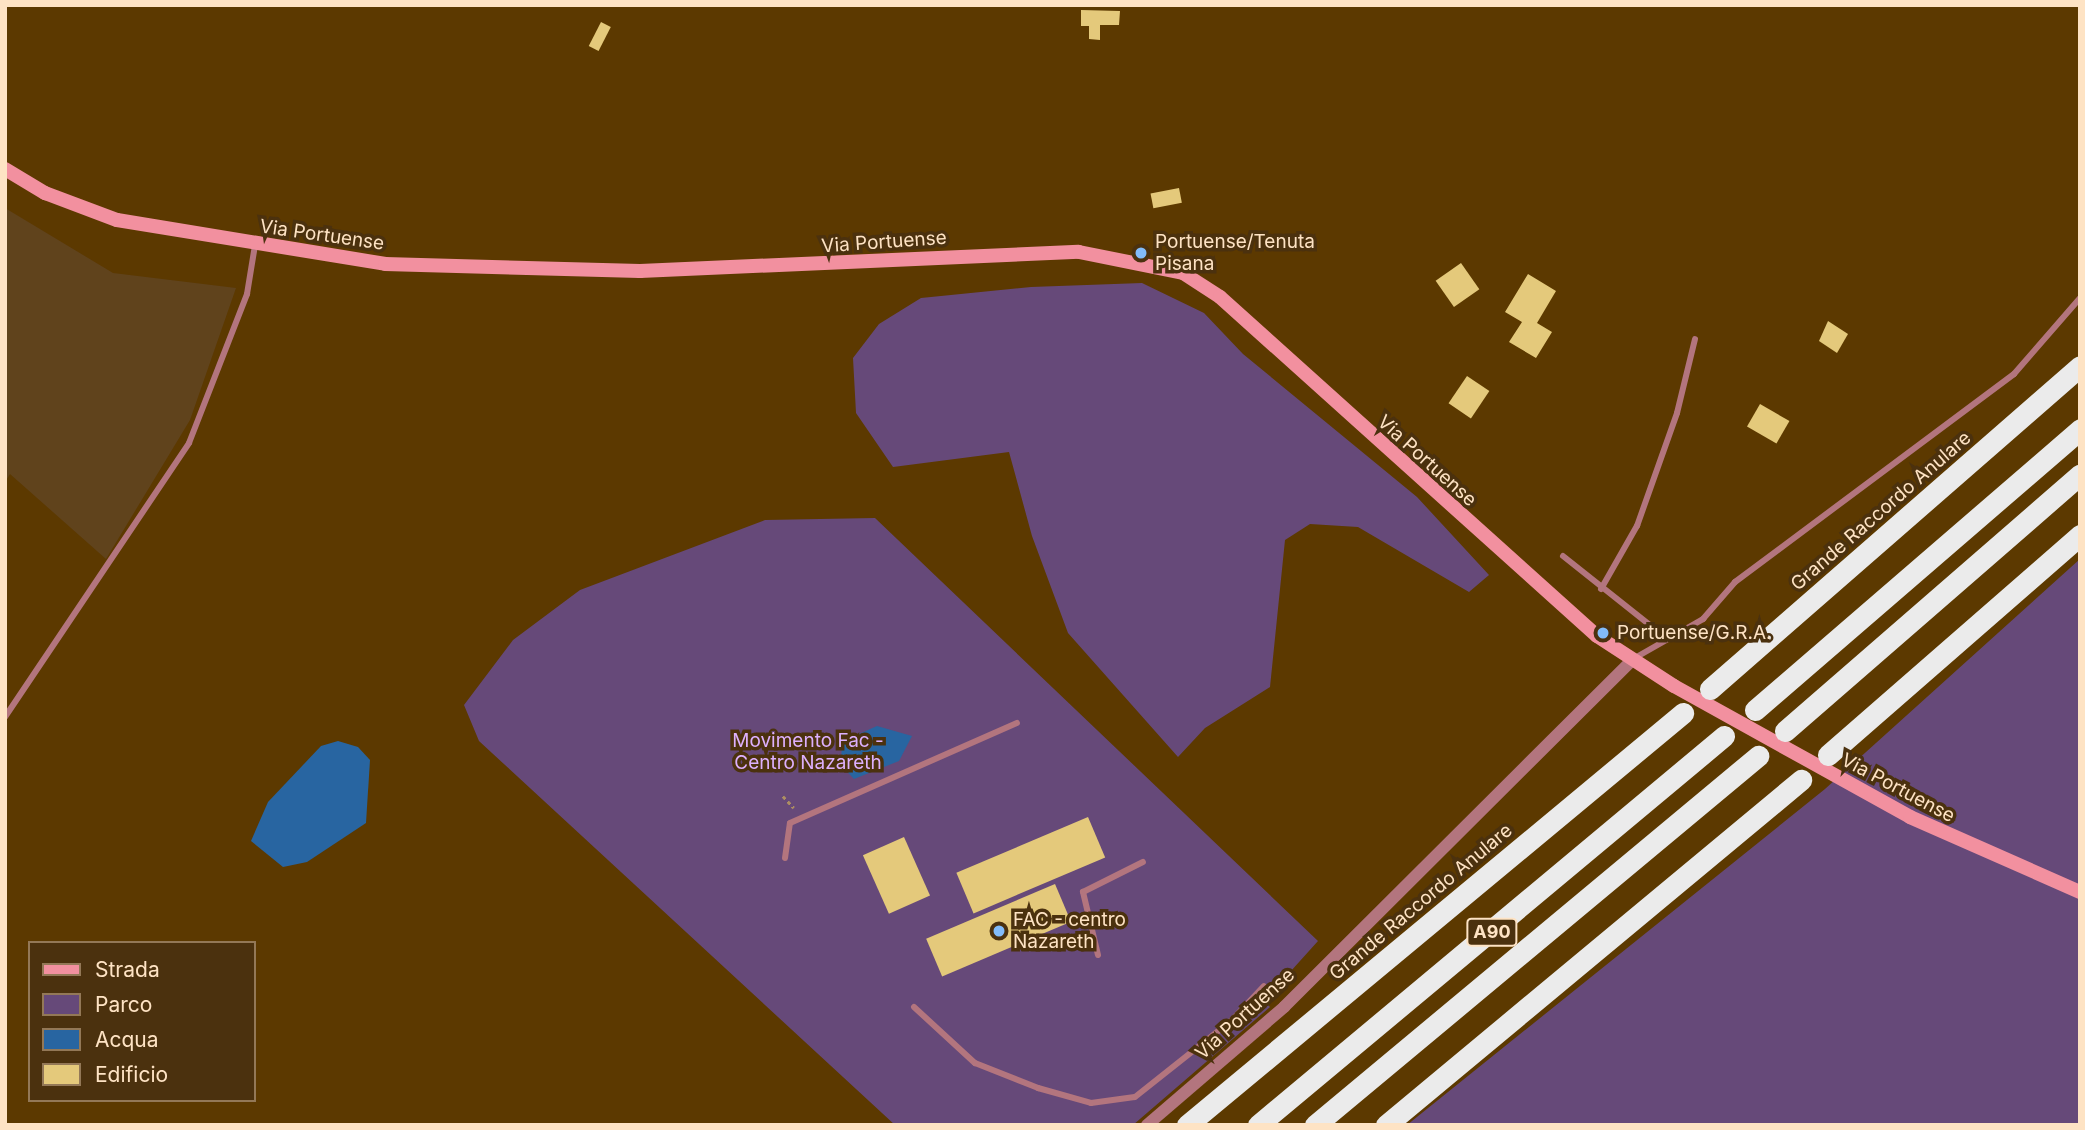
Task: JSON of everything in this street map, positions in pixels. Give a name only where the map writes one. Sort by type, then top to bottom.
[{"type":"highway","name":"Grande Raccordo Anulare","points":[[1710,689],[2080,366]]},
{"type":"highway","points":[[1755,710],[2080,429]]},
{"type":"highway","points":[[1785,731],[2080,475]]},
{"type":"highway","points":[[1828,755],[2080,535]]},
{"type":"highway","name":"Grande Raccordo Anulare","points":[[1187,1125],[1683,713]]},
{"type":"highway","name":"A90","points":[[1258,1125],[1724,736]]},
{"type":"highway","name":"A90","points":[[1315,1125],[1758,756]]},
{"type":"highway","points":[[1386,1125],[1801,780]]},
{"type":"main road","name":"Via Portuense","points":[[5,169],[64,202],[117,220],[255,245],[385,264],[562,272],[755,268],[1079,252],[1165,267],[1197,279],[1220,297],[1543,592],[1632,660],[1674,687],[1963,844],[2080,892]]},
{"type":"street","name":"Via Portuense","points":[[1147,1125],[1284,1007],[1632,660]]},
{"type":"lane","points":[[5,717],[189,443],[247,294],[255,245]]},
{"type":"lane","points":[[1632,660],[1665,637],[1703,618],[1735,582],[2014,374],[2080,298]]},
{"type":"lane","points":[[1601,589],[1637,526],[1677,413],[1695,339]]},
{"type":"lane","points":[[1563,556],[1601,589],[1665,637]]},
{"type":"lane","points":[[785,858],[790,823],[1017,723]]},
{"type":"lane","points":[[1098,955],[1083,892],[1143,862]]},
{"type":"lane","points":[[914,1007],[975,1063],[1038,1088],[1091,1102],[1135,1097],[1231,1021],[1264,986]]},
{"type":"path","points":[[783,796],[804,818]]},
{"type":"shaded area","points":[[5,208],[113,273],[236,288],[190,420],[106,559],[10,474],[5,482]]},
{"type":"green space","points":[[1142,283],[1204,313],[1243,354],[1417,497],[1489,575],[1469,592],[1358,527],[1310,524],[1285,540],[1270,687],[1205,728],[1178,757],[1068,633],[1032,536],[1009,452],[893,467],[856,413],[853,358],[879,324],[921,298],[1031,287]]},
{"type":"green space","name":"Movimento Fac - Centro Nazareth","points":[[875,518],[1318,941],[1264,1001],[1270,1007],[1133,1125],[895,1125],[479,741],[464,705],[513,640],[580,590],[765,520]]},
{"type":"green space","points":[[2080,559],[2080,1125],[1407,1125],[1825,789]]},
{"type":"water","points":[[877,726],[912,736],[899,761],[854,779],[840,764],[843,741]]},
{"type":"water","points":[[338,741],[358,747],[370,760],[366,823],[307,862],[283,867],[251,841],[268,802],[321,746]]},
{"type":"building","points":[[1081,10],[1120,11],[1119,25],[1100,25],[1100,40],[1089,39],[1089,26],[1081,26]]},
{"type":"building","points":[[601,22],[611,27],[599,51],[589,46]]},
{"type":"building","points":[[1179,188],[1182,203],[1153,208],[1151,194]]},
{"type":"building","points":[[1461,263],[1479,289],[1454,307],[1436,281]]},
{"type":"building","points":[[1528,274],[1556,291],[1537,323],[1552,332],[1536,358],[1509,342],[1522,322],[1505,312]]},
{"type":"building","points":[[1828,321],[1848,334],[1837,353],[1819,341]]},
{"type":"building","points":[[1467,376],[1489,391],[1471,418],[1449,403]]},
{"type":"building","points":[[1760,404],[1789,421],[1776,444],[1747,427]]},
{"type":"building","points":[[1088,817],[1105,858],[974,913],[956,873]]},
{"type":"building","points":[[904,837],[930,895],[889,914],[863,855]]},
{"type":"building","name":"FAC - centro Nazareth","points":[[1055,884],[1071,922],[942,976],[926,939]]},
{"type":"place","name":"Portuense/Tenuta Pisana","points":[[1141,253]]},
{"type":"place","name":"Portuense/G.R.A.","points":[[1603,633]]},
{"type":"place","name":"FAC - centro Nazareth","points":[[999,931]]}]
